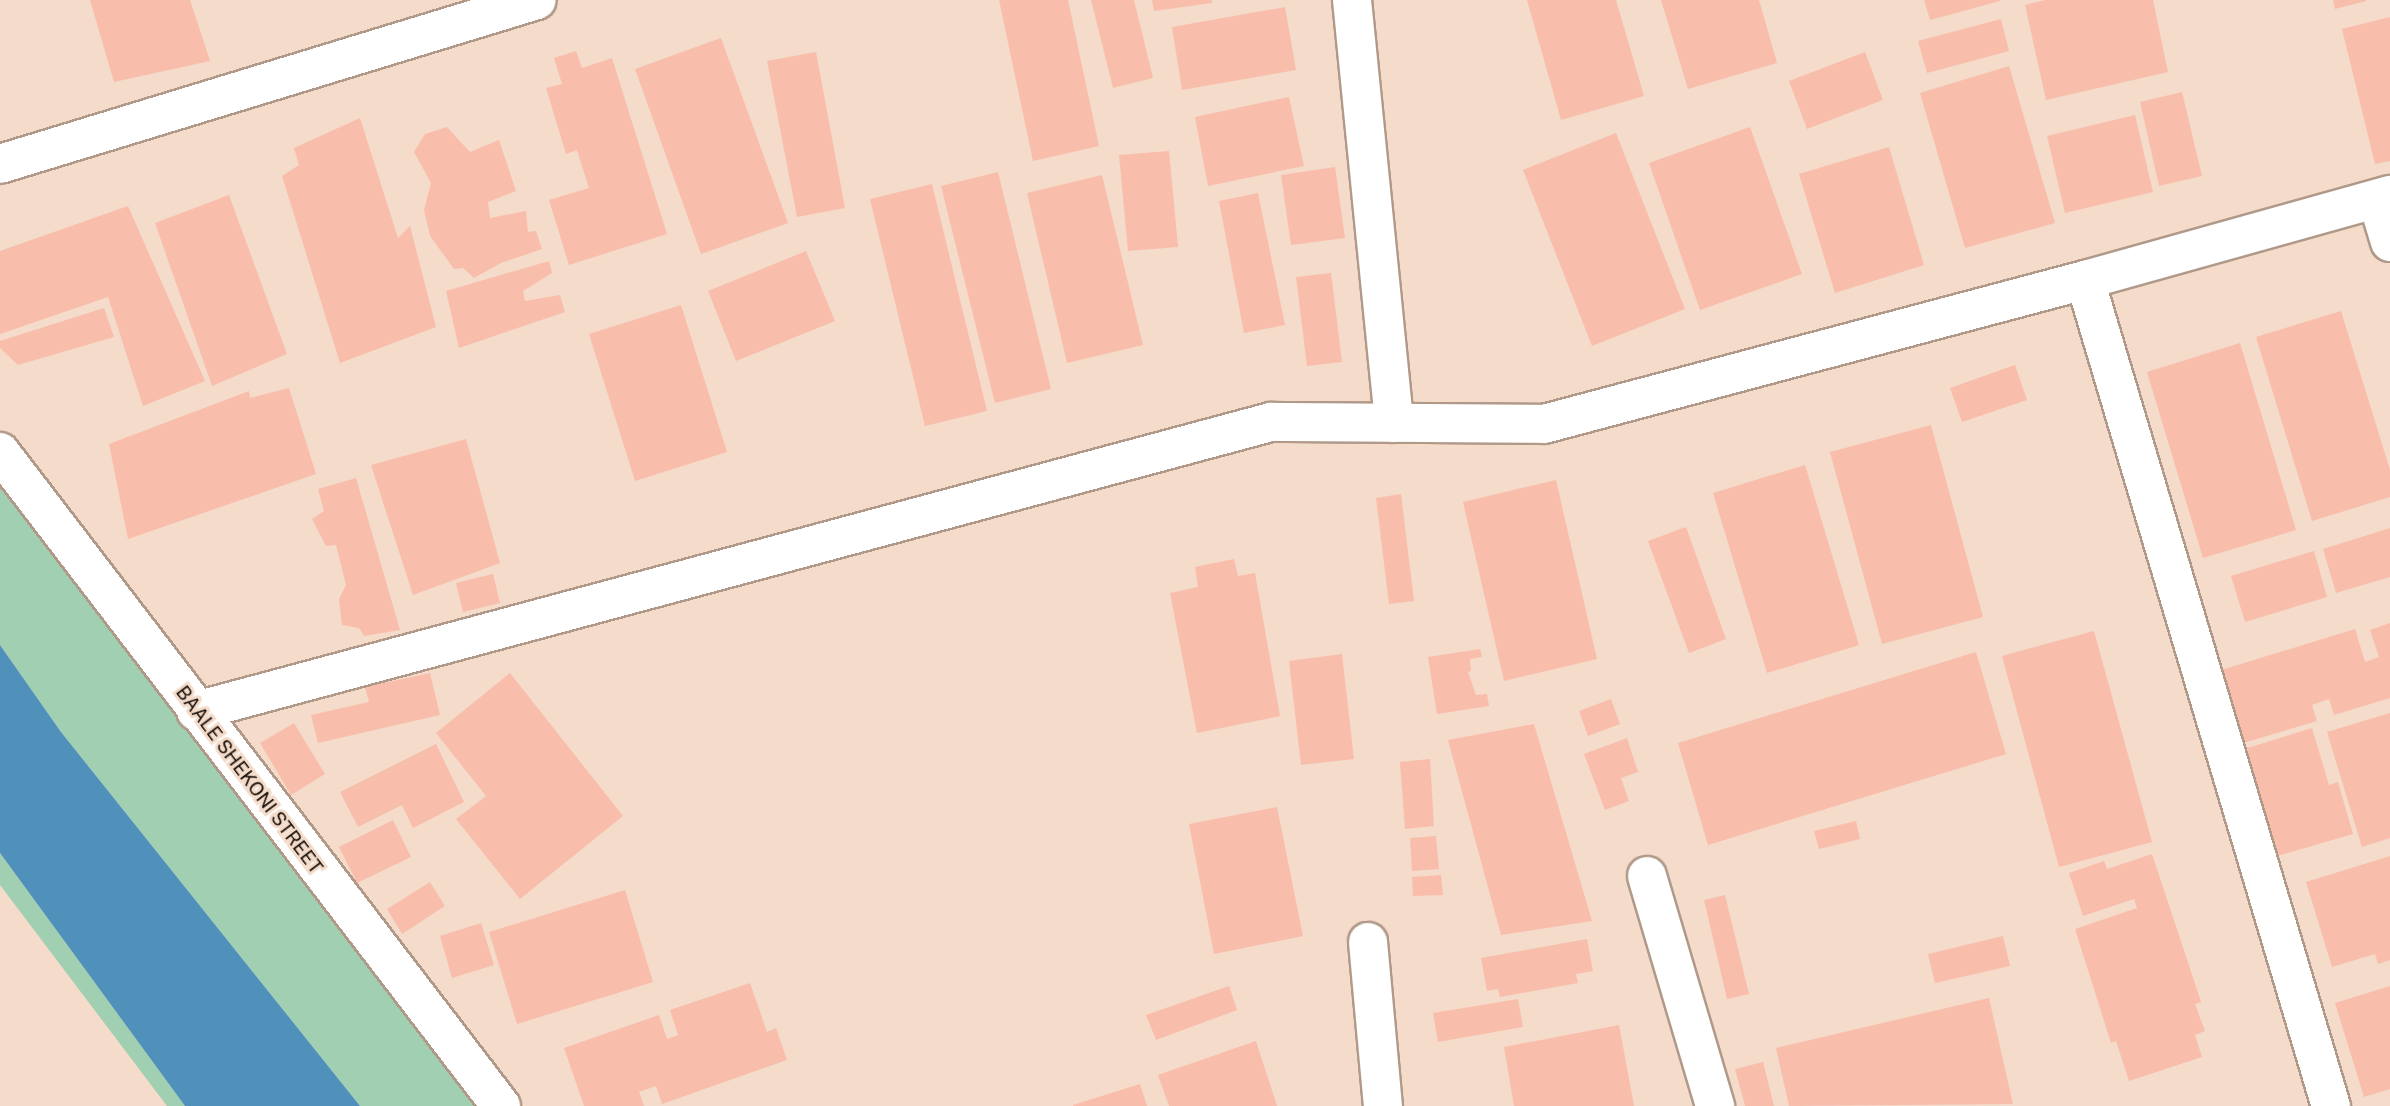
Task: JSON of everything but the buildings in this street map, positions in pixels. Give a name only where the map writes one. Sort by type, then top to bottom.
[{"type":"street","points":[[0,164],[537,0]]},
{"type":"street","points":[[1352,0],[1394,423]]},
{"type":"street","points":[[196,711],[1271,422],[1544,424],[2085,280],[2383,197],[2390,243]]},
{"type":"street","points":[[2085,280],[2332,1106]]},
{"type":"street","name":"BAALE SHEKONI STREET","points":[[0,452],[501,1106]]},
{"type":"street","points":[[1647,876],[1716,1106]]},
{"type":"street","points":[[1368,942],[1383,1106]]},
{"type":"green space","points":[[0,440],[497,1106],[360,1106],[61,732],[0,645]]},
{"type":"green space","points":[[0,853],[185,1106],[167,1106],[0,885]]},
{"type":"water","points":[[0,645],[61,732],[360,1106],[185,1106],[0,853]]}]
